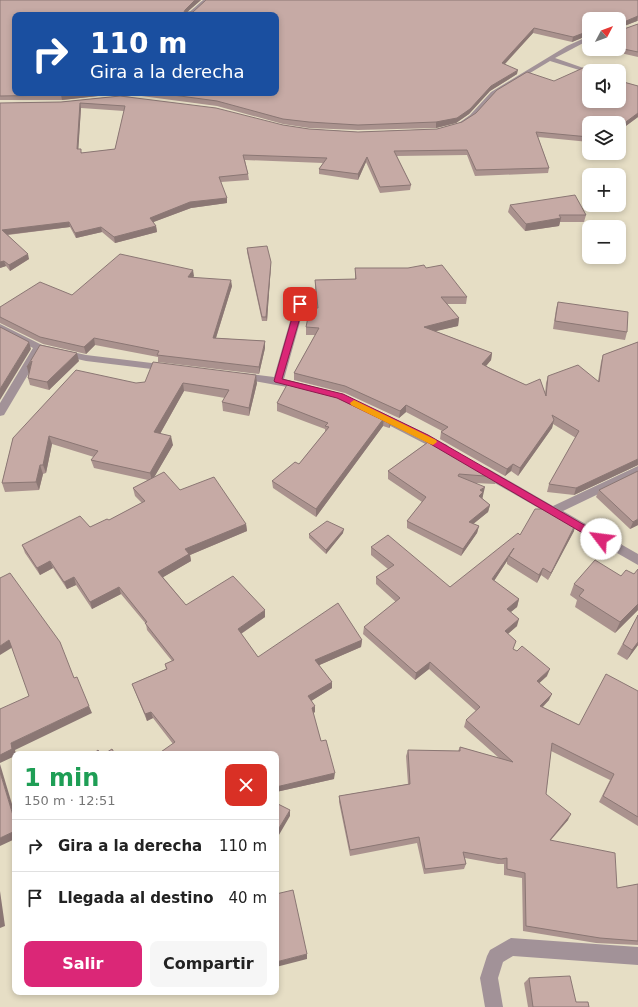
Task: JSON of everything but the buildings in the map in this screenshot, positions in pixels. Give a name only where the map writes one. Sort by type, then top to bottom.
[{"type":"street","points":[[192,12],[206,0]]},
{"type":"street","points":[[453,127],[459,125],[472,116],[493,93],[551,58],[582,42]]},
{"type":"street","points":[[551,58],[582,69]]},
{"type":"street","points":[[100,99],[144,96]]},
{"type":"street","points":[[278,381],[300,304]]},
{"type":"street","points":[[0,327],[39,348],[86,358],[178,369]]},
{"type":"street","points":[[0,412],[39,348]]},
{"type":"street","points":[[232,375],[278,381],[317,390]]},
{"type":"street","points":[[368,410],[425,437],[452,453]]},
{"type":"street","points":[[472,464],[638,560]]},
{"type":"street","points":[[552,511],[638,470]]},
{"type":"street","points":[[494,1007],[489,978],[496,956],[511,947],[638,956]]},
{"type":"slow traffic","points":[[354,403],[433,442]]},
{"type":"route","points":[[300,304],[278,381],[340,396],[425,437],[601,539]]}]
